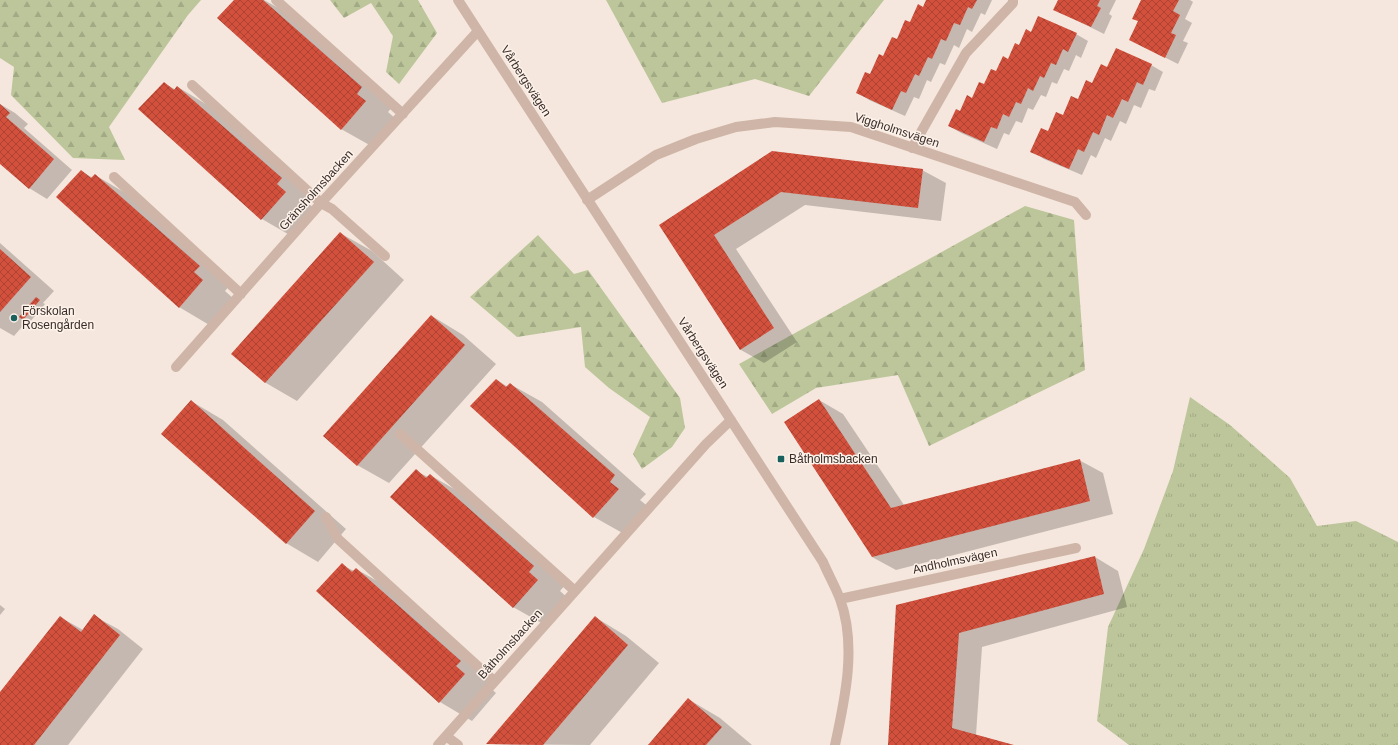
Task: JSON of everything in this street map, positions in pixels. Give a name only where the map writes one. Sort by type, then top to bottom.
[{"type":"street","points":[[276,0],[402,114]]},
{"type":"street","name":"Vårbergsvägen","points":[[458,0],[823,562],[840,599],[847,629],[848,662],[843,708],[835,745]]},
{"type":"street","points":[[912,148],[966,53],[1012,3],[1013,0]]},
{"type":"street","name":"Gränsholmsbacken","points":[[176,367],[321,203],[478,31]]},
{"type":"street","points":[[192,85],[321,203],[332,209],[385,256]]},
{"type":"street","name":"Viggholmsvägen","points":[[587,200],[656,156],[696,139],[736,127],[775,122],[851,127],[1075,202],[1086,214]]},
{"type":"street","points":[[114,177],[241,294]]},
{"type":"street","name":"Båtholmsbacken","points":[[438,745],[706,444],[731,420]]},
{"type":"street","points":[[400,434],[576,591]]},
{"type":"street","points":[[326,517],[338,539],[494,681]]},
{"type":"street","name":"Andholmsvägen","points":[[840,599],[1076,548]]},
{"type":"street","points":[[446,736],[458,745]]},
{"type":"green space","points":[[0,0],[201,0],[188,15],[109,127],[125,160],[73,158],[11,95],[14,67],[0,58]]},
{"type":"green space","points":[[330,0],[418,0],[437,33],[399,84],[386,72],[393,36],[371,3],[344,18]]},
{"type":"green space","points":[[606,0],[884,0],[809,96],[755,79],[662,103]]},
{"type":"green space","points":[[1025,206],[1074,220],[1085,370],[929,446],[898,375],[816,388],[772,414],[739,364]]},
{"type":"green space","points":[[538,235],[574,274],[588,270],[680,398],[685,428],[672,447],[642,469],[633,454],[650,417],[609,388],[585,367],[581,327],[517,337],[470,297]]},
{"type":"green space","points":[[1190,397],[1230,425],[1290,478],[1317,526],[1356,521],[1398,542],[1398,745],[1129,745],[1097,721],[1108,627],[1144,549],[1173,471]]},
{"type":"building","points":[[234,0],[263,0],[362,87],[357,94],[366,101],[341,130],[217,18]]},
{"type":"building","points":[[926,0],[977,0],[972,9],[968,7],[960,25],[954,23],[946,41],[941,39],[932,59],[928,57],[919,76],[915,74],[906,93],[901,91],[892,110],[856,93],[865,72],[870,74],[879,54],[883,56],[892,37],[897,39],[905,20],[910,22],[918,4],[923,7]]},
{"type":"building","points":[[1058,0],[1100,0],[1097,6],[1101,8],[1091,27],[1053,10]]},
{"type":"building","points":[[1141,0],[1179,0],[1173,11],[1180,15],[1171,33],[1176,35],[1165,58],[1129,40],[1138,21],[1132,19]]},
{"type":"building","points":[[1038,16],[1077,33],[1068,52],[1063,49],[1056,65],[1051,63],[1044,78],[1040,76],[1033,91],[1028,88],[1021,104],[1016,102],[1009,117],[1003,114],[997,129],[991,127],[984,142],[948,126],[956,109],[960,111],[967,95],[972,98],[979,82],[984,84],[991,69],[996,71],[1003,56],[1008,59],[1015,43],[1019,45],[1026,29],[1031,32]]},
{"type":"building","points":[[1116,48],[1152,64],[1143,85],[1137,82],[1128,102],[1122,99],[1113,118],[1107,115],[1099,135],[1093,132],[1084,152],[1078,149],[1069,169],[1030,152],[1041,128],[1048,131],[1056,112],[1063,115],[1071,96],[1078,99],[1086,80],[1092,83],[1101,64],[1107,67]]},
{"type":"building","points":[[164,82],[174,90],[177,86],[282,178],[277,184],[286,192],[261,220],[138,109]]},
{"type":"building","points":[[0,104],[10,113],[6,117],[54,159],[29,189],[0,164]]},
{"type":"building","points":[[772,151],[923,169],[918,208],[781,192],[714,235],[774,328],[740,350],[659,225]]},
{"type":"building","points":[[81,170],[91,178],[95,174],[200,266],[194,272],[203,280],[179,308],[56,197]]},
{"type":"building","points":[[340,232],[374,262],[265,383],[231,354]]},
{"type":"building","points":[[0,249],[31,277],[0,312]]},
{"type":"building","points":[[36,297],[40,300],[23,320],[19,317]]},
{"type":"building","points":[[431,315],[465,345],[357,466],[323,436]]},
{"type":"building","points":[[496,379],[506,387],[510,383],[615,475],[610,482],[619,489],[593,518],[470,406]]},
{"type":"building","points":[[819,399],[891,508],[1080,459],[1090,501],[872,557],[784,422]]},
{"type":"building","points":[[191,400],[315,511],[286,544],[161,434]]},
{"type":"building","points":[[416,469],[426,478],[430,474],[534,566],[529,572],[538,580],[513,608],[390,497]]},
{"type":"building","points":[[1095,556],[1104,594],[959,633],[952,728],[1014,745],[888,745],[896,605]]},
{"type":"building","points":[[342,563],[352,572],[356,568],[461,661],[456,666],[465,674],[439,703],[316,591]]},
{"type":"building","points":[[94,614],[120,635],[34,745],[0,745],[0,692],[60,616],[81,632]]},
{"type":"building","points":[[595,616],[628,645],[543,745],[486,744]]},
{"type":"building","points":[[688,698],[722,727],[706,745],[648,745]]},
{"type":"place","name":"Förskolan Rosengården","points":[[14,318]]},
{"type":"place","name":"Båtholmsbacken","points":[[781,459]]}]
